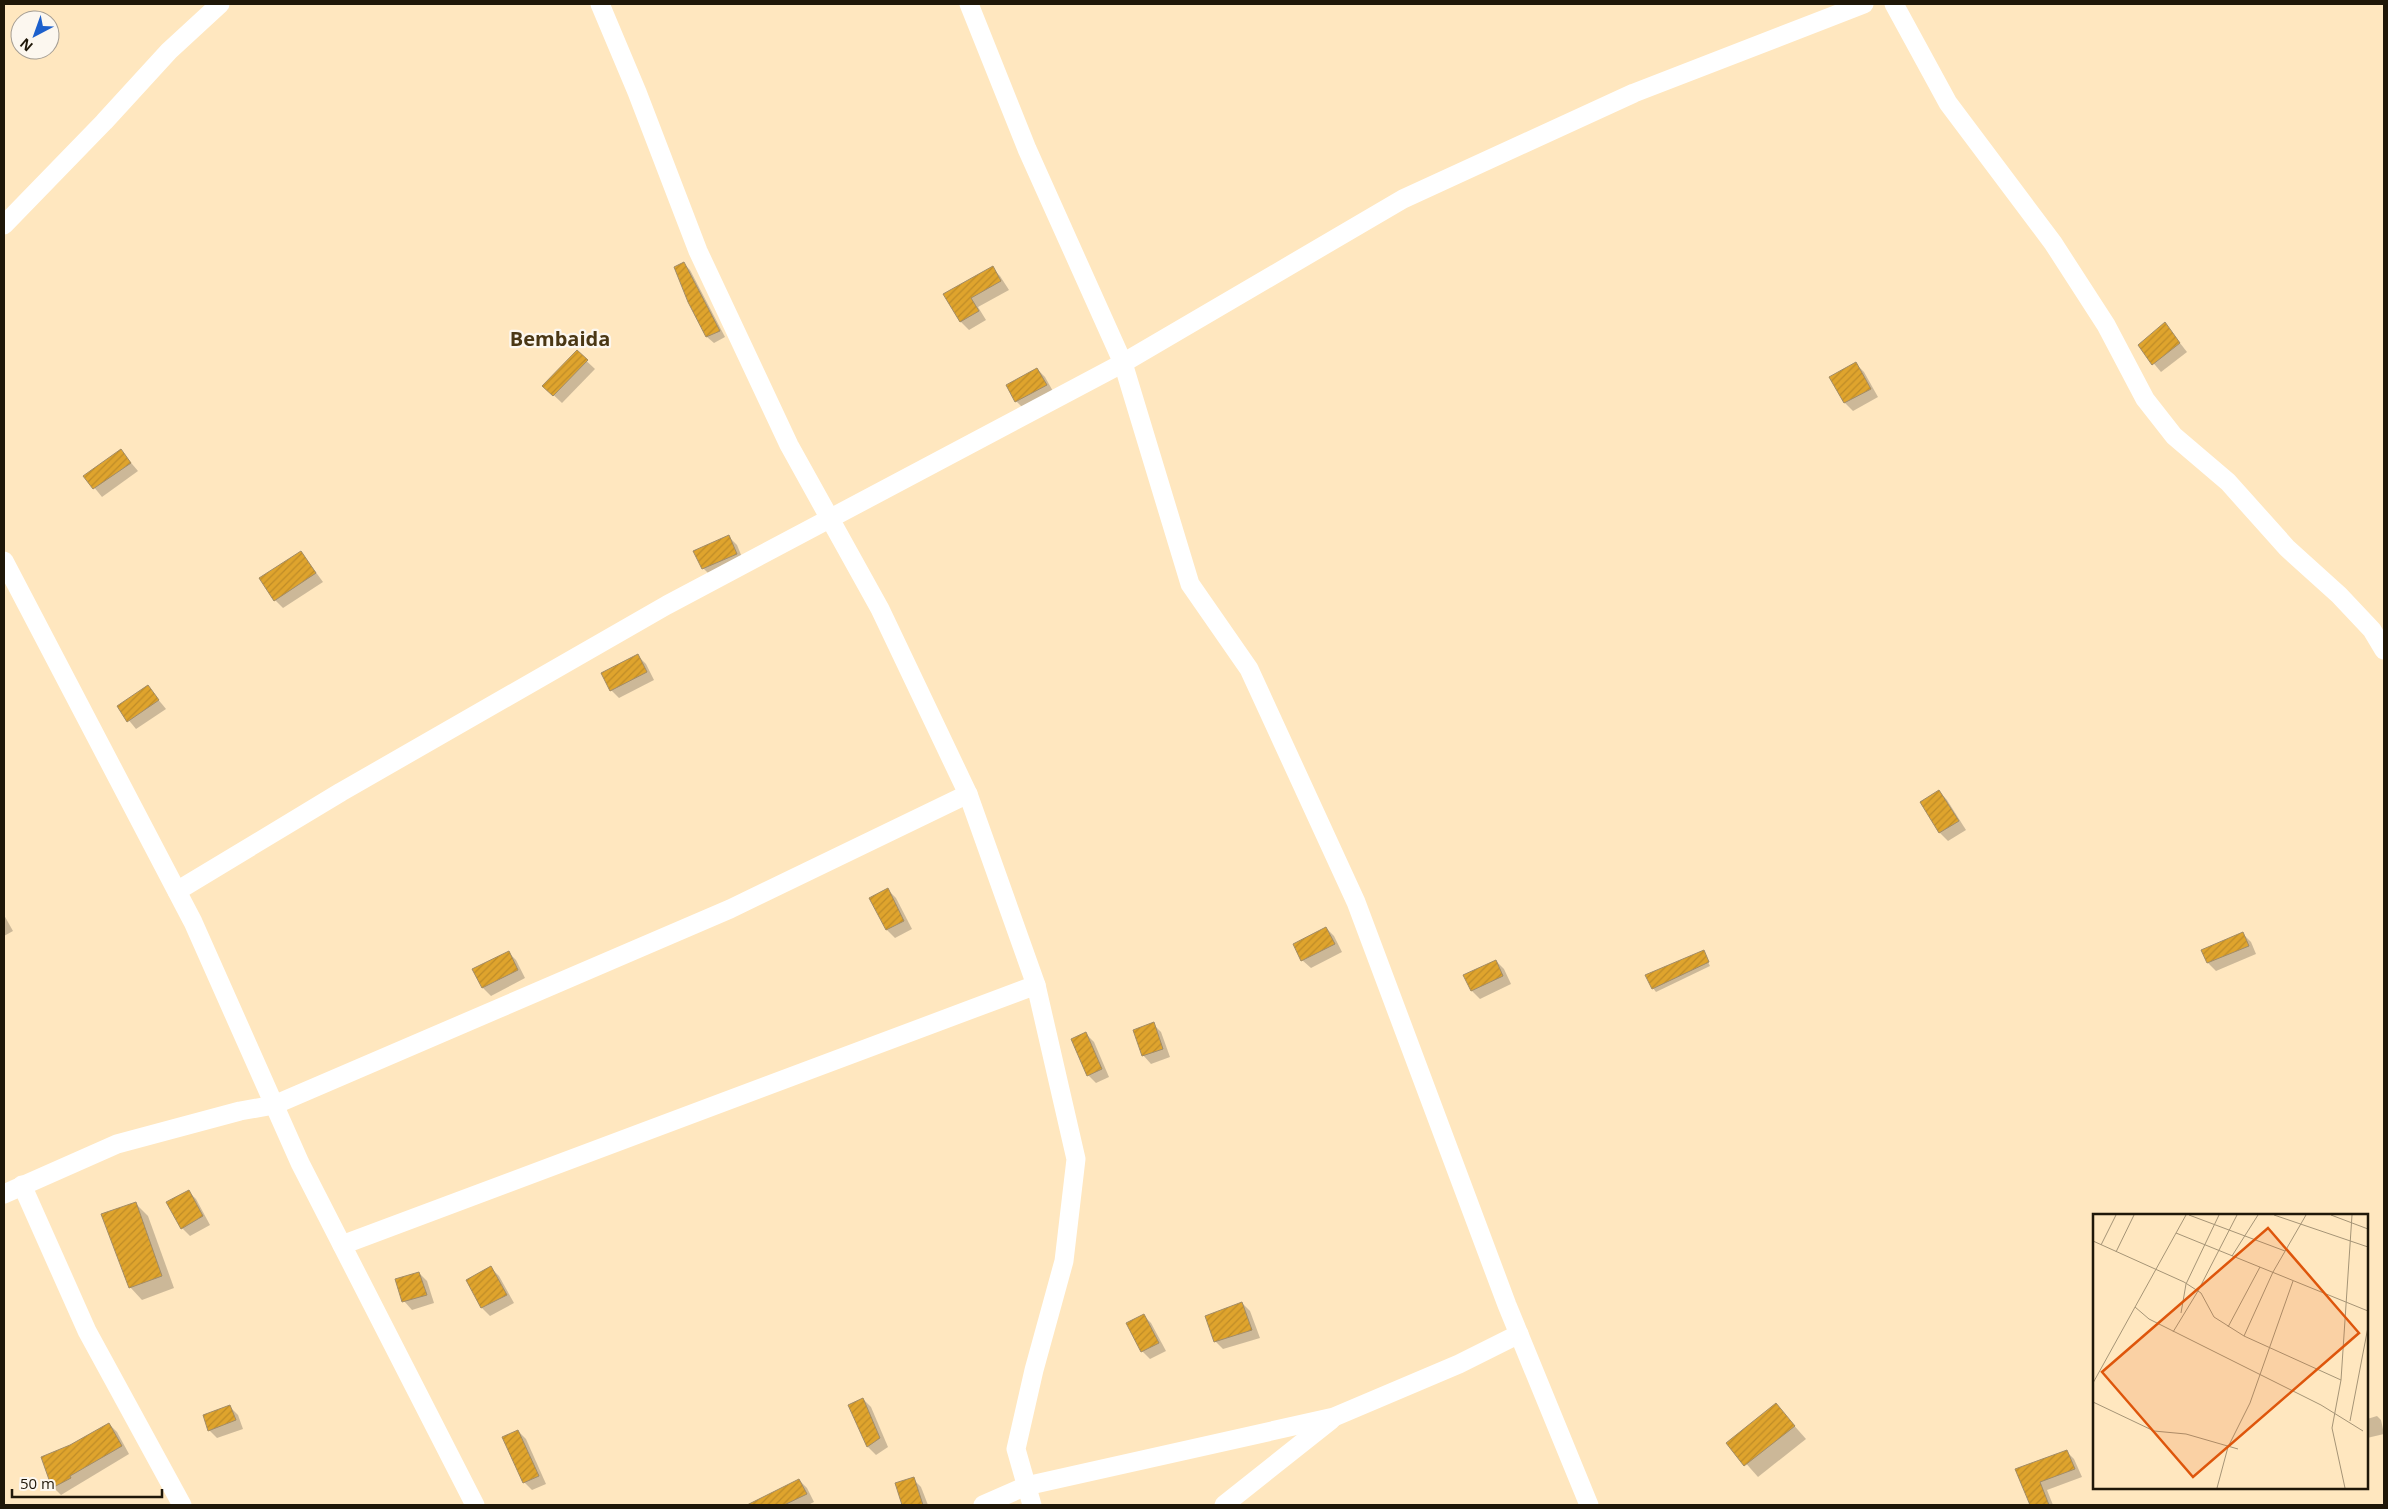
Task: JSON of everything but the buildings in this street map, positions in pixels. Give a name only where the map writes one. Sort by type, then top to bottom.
[{"type":"street","points":[[4,225],[104,122],[169,51],[220,4]]},
{"type":"street","points":[[600,4],[637,92],[698,252],[789,445],[880,609],[968,794],[1036,985],[1076,1159],[1064,1261],[1034,1370],[1016,1449],[1032,1505]]},
{"type":"street","points":[[969,4],[1027,148],[1123,363],[1190,584],[1249,669],[1356,902],[1431,1104],[1520,1334],[1589,1505]]},
{"type":"street","points":[[177,891],[341,792],[650,615],[1123,363],[1403,200],[1634,93],[1864,4]]},
{"type":"street","points":[[1894,4],[1948,104],[2053,243],[2106,324],[2145,399],[2174,436],[2228,482],[2287,548],[2339,595],[2372,630],[2384,650]]},
{"type":"street","points":[[4,561],[193,922],[300,1163],[475,1505]]},
{"type":"street","points":[[4,1194],[126,1141],[240,1111],[274,1105],[730,909],[968,794]]},
{"type":"street","points":[[342,1245],[1036,985]]},
{"type":"street","points":[[22,1185],[87,1330],[182,1505]]},
{"type":"street","points":[[983,1505],[1026,1486],[1334,1417],[1459,1364],[1520,1334]]},
{"type":"street","points":[[1224,1505],[1334,1417]]},
{"type":"district","name":"Bembaida","points":[[560,338]]}]
